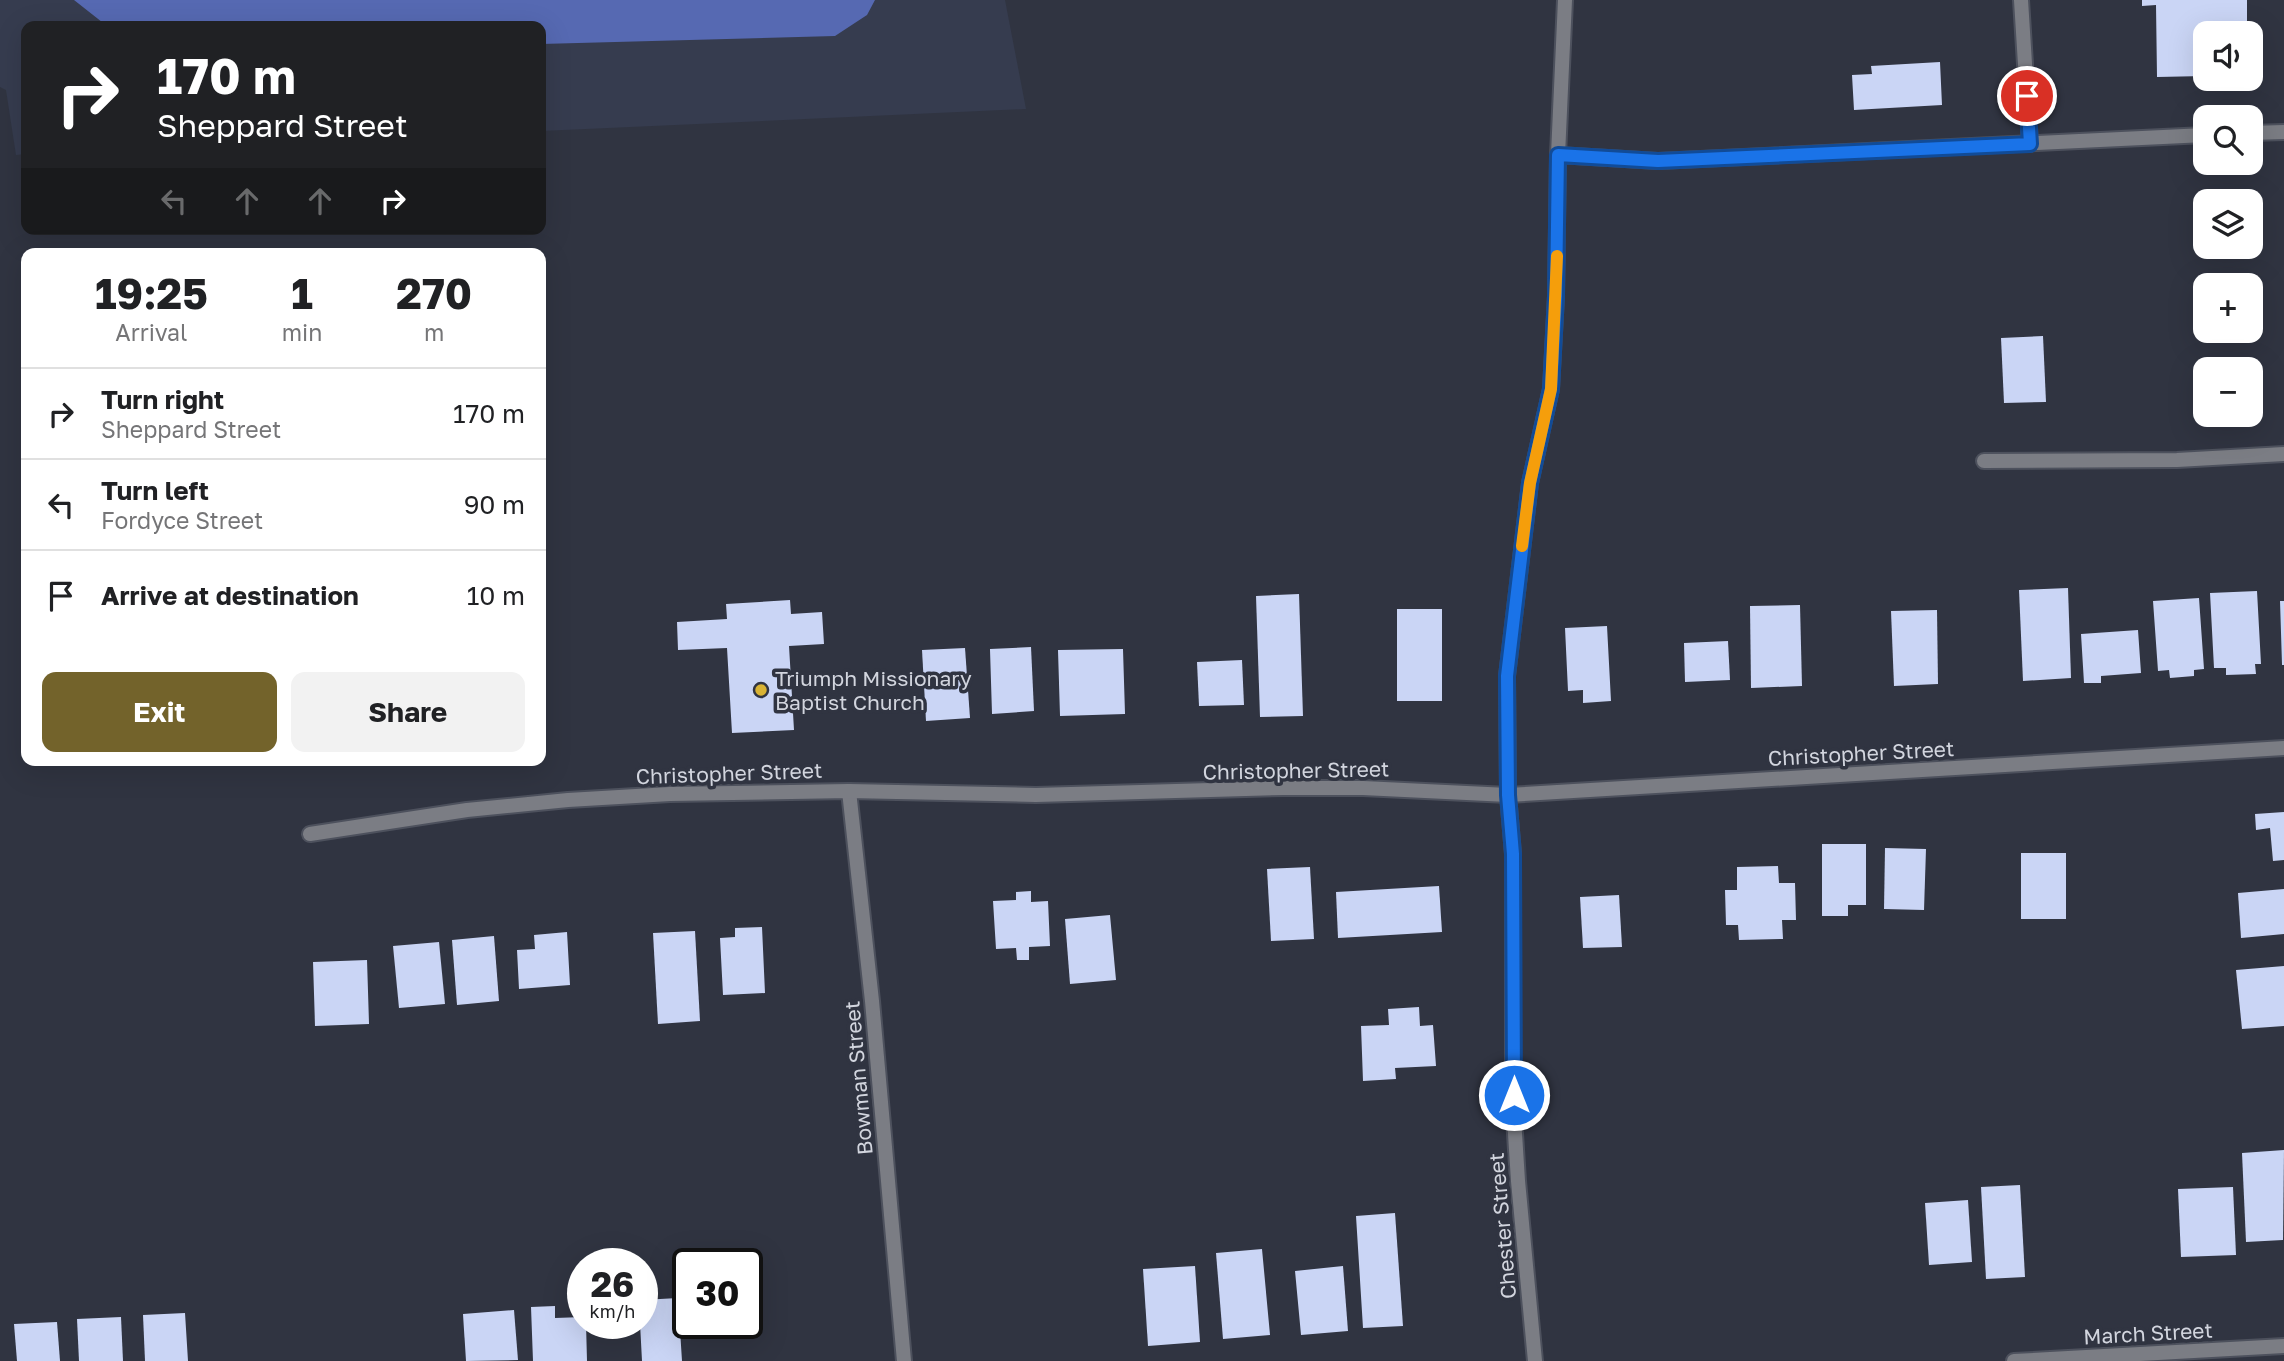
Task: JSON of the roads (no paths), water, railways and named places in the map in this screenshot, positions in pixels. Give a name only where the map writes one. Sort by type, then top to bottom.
[{"type":"street","name":"Chester Street","points":[[1535,1361],[1513,1102],[1513,854],[1508,795],[1507,676],[1530,483],[1551,389],[1565,0]]},
{"type":"street","points":[[2021,0],[2030,144]]},
{"type":"street","points":[[2263,133],[2284,132]]},
{"type":"street","points":[[1558,155],[1658,161],[2193,136]]},
{"type":"street","points":[[1983,461],[2177,460],[2284,454]]},
{"type":"street","name":"Christopher Street","points":[[310,834],[467,810],[670,794],[849,791],[1025,795],[1354,788],[1508,795],[2284,748]]},
{"type":"street","name":"Bowman Street","points":[[849,791],[872,1001],[904,1361]]},
{"type":"street","name":"March Street","points":[[2014,1361],[2284,1346]]},
{"type":"water","points":[[74,0],[875,0],[867,15],[835,36],[546,44],[546,21],[101,21]]},
{"type":"place","name":"Triumph Missionary Baptist Church","points":[[761,690]]}]
